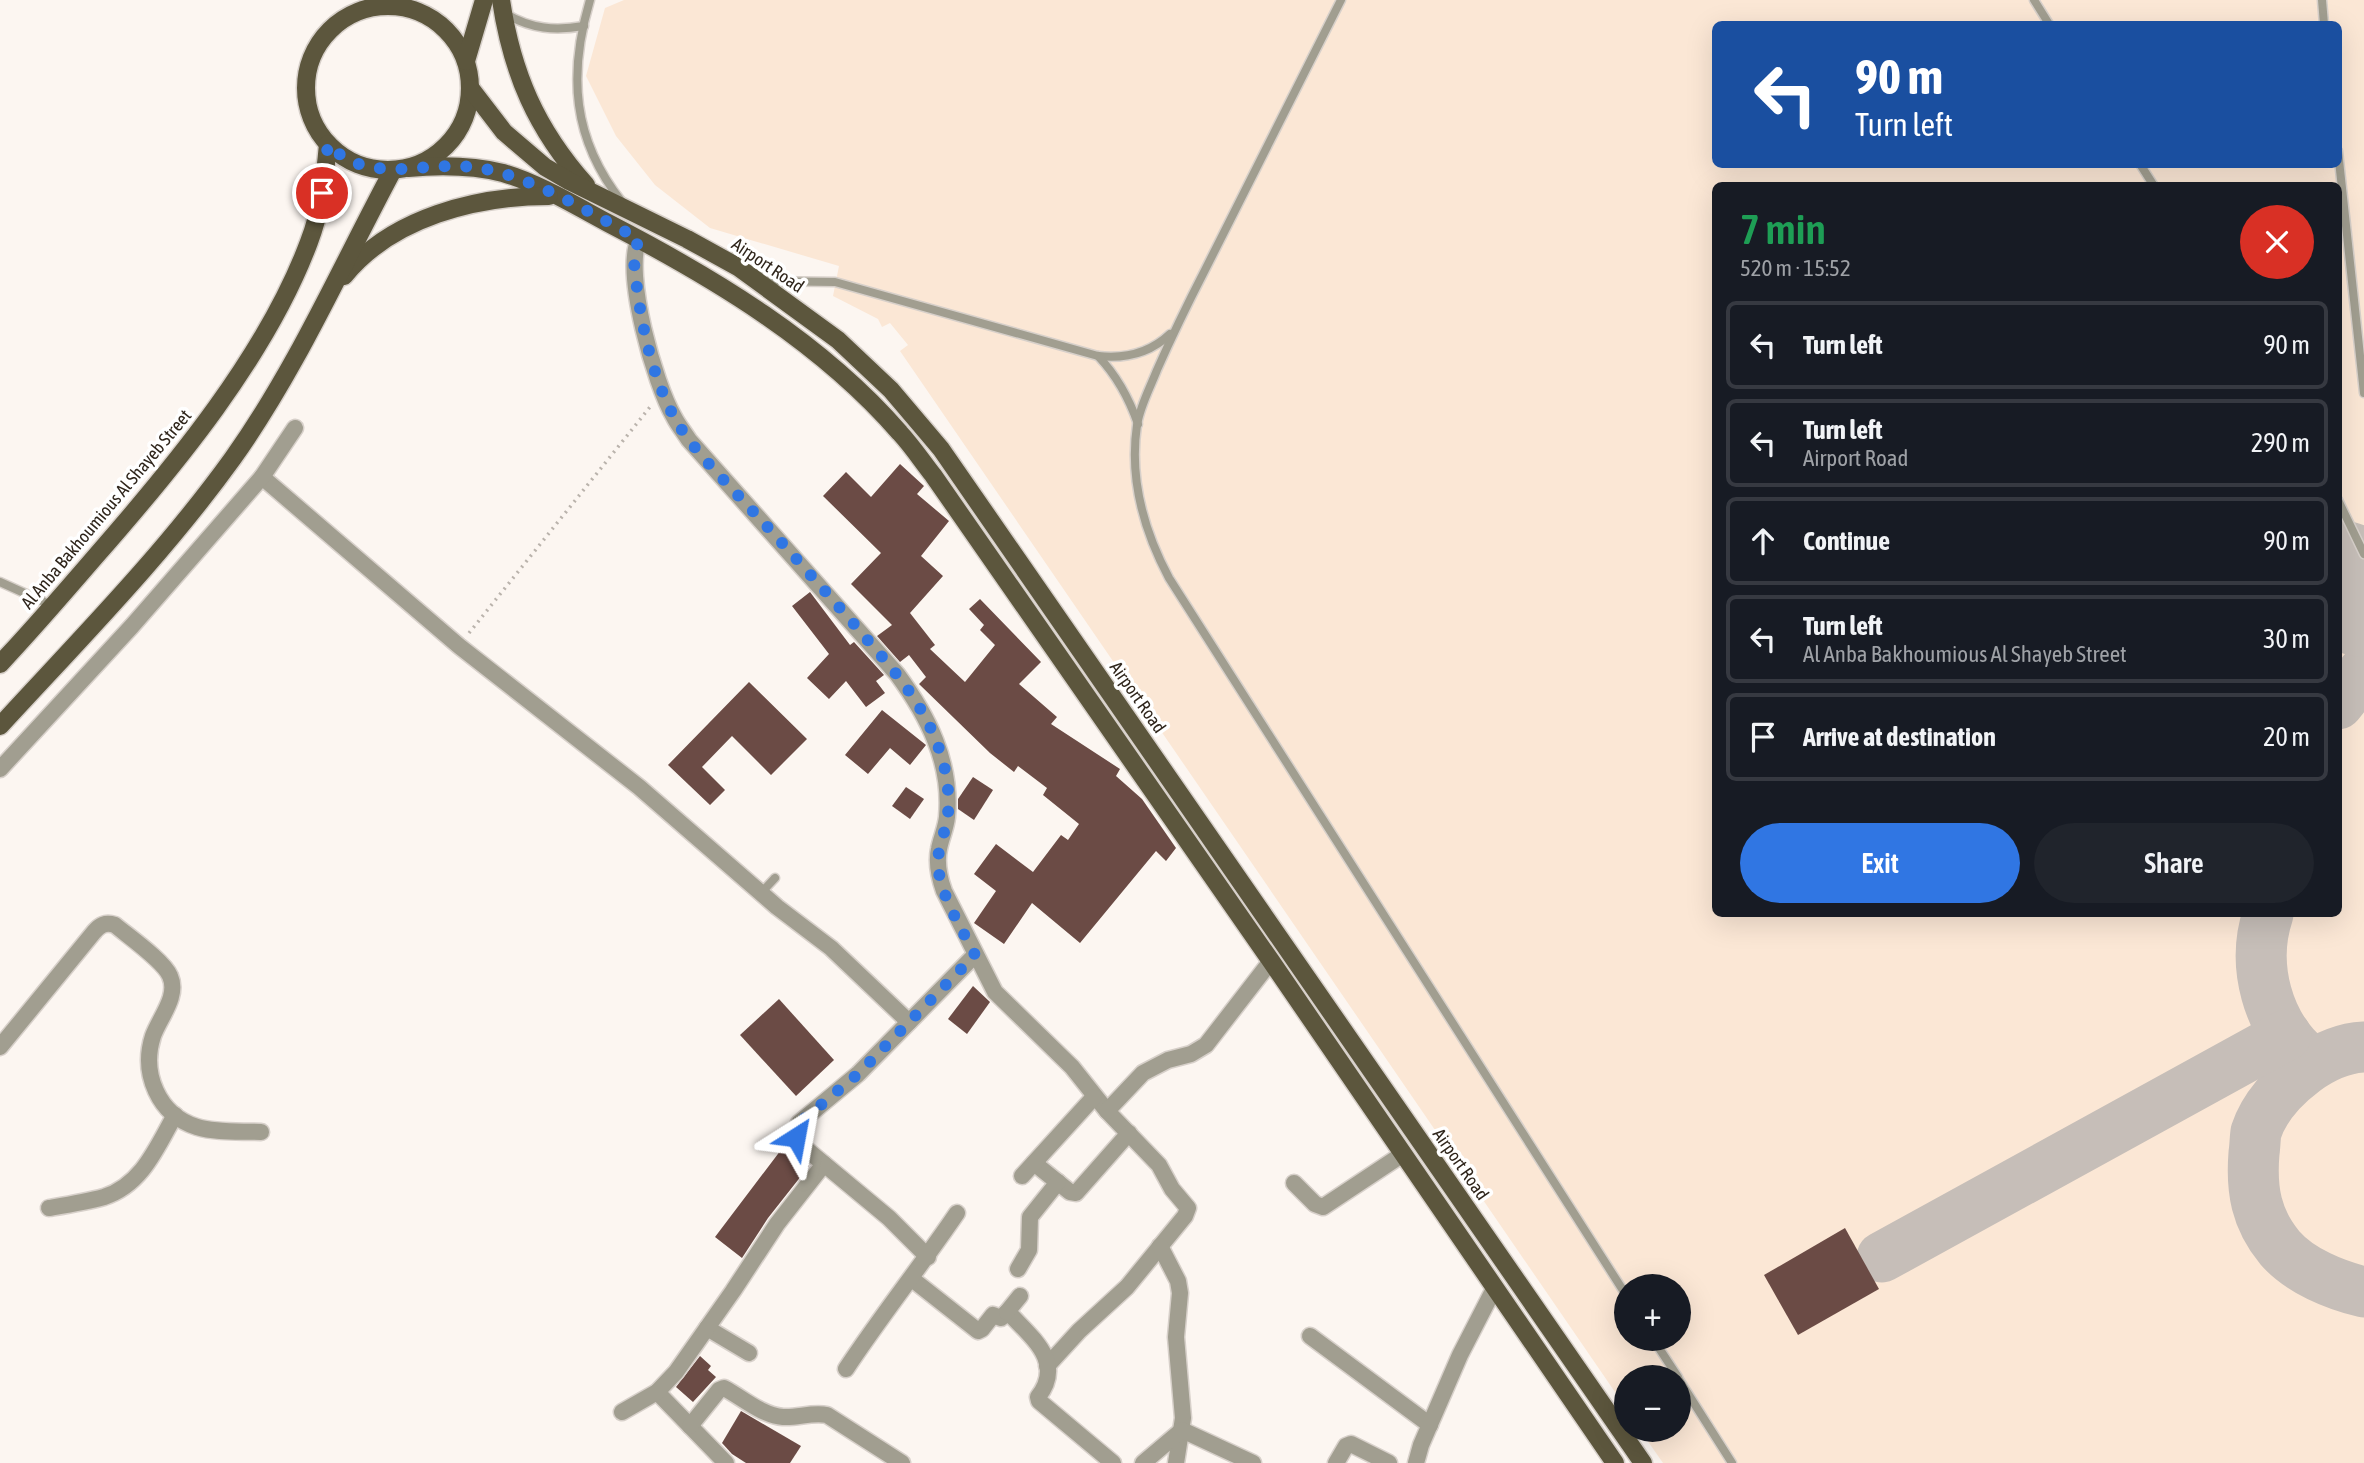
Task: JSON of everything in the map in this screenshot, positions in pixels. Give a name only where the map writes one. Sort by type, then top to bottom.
[{"type":"main road","points":[[367,0],[327,33],[317,46],[307,76],[309,108],[314,123],[328,144],[346,159],[361,166],[400,169],[441,164],[473,167],[505,174],[554,196],[639,239],[745,301],[828,363],[864,396],[901,434],[941,486],[1271,961],[1612,1460],[1629,1443]]},
{"type":"main road","points":[[466,61],[484,0]]},
{"type":"main road","points":[[0,726],[151,562],[233,457],[331,292],[362,226],[400,169],[436,155],[457,133],[464,120],[471,89],[466,61],[448,31],[435,20],[403,6],[369,7],[353,13]]},
{"type":"main road","points":[[502,6],[515,67],[529,102],[568,165],[593,193]]},
{"type":"main road","name":"Airport Road","points":[[471,89],[524,151],[545,167],[687,239],[759,281],[838,340],[872,370],[910,410],[941,449],[1643,1463]]},
{"type":"main road","name":"Al Anba Bakhoumious Al Shayeb Street","points":[[0,664],[133,514],[195,437],[267,329],[310,241],[321,198],[328,144]]},
{"type":"main road","points":[[331,292],[354,264],[383,242],[414,224],[447,210],[482,201],[518,196],[554,196]]},
{"type":"main road","points":[[745,301],[759,281]]},
{"type":"street","points":[[639,239],[634,262],[643,327],[673,417],[689,440],[897,674],[920,708],[942,754],[947,817],[939,848],[939,877],[995,992],[1072,1067],[1094,1097],[1157,1162],[1172,1189],[1188,1208],[1185,1216],[1127,1287],[1079,1331],[1048,1366]]},
{"type":"street","points":[[0,769],[262,477],[295,428]]},
{"type":"street","points":[[262,477],[459,646],[639,787],[761,893],[831,948],[909,1022]]},
{"type":"street","points":[[0,1047],[97,928],[102,924],[115,925],[170,974],[172,995],[154,1033],[149,1062],[153,1086],[159,1097],[175,1115],[195,1126],[261,1132]]},
{"type":"street","points":[[928,1257],[889,1218],[800,1144],[796,1129],[799,1123],[858,1074],[975,955]]},
{"type":"street","points":[[1107,1111],[1143,1073],[1168,1060],[1191,1054],[1206,1045],[1271,961]]},
{"type":"street","points":[[1022,1176],[1094,1097]]},
{"type":"street","points":[[49,1208],[103,1197],[126,1186],[144,1168],[175,1115]]},
{"type":"street","points":[[1034,1163],[1070,1192],[1076,1193],[1129,1133]]},
{"type":"street","points":[[1294,1183],[1315,1205],[1323,1207],[1403,1154]]},
{"type":"street","points":[[622,1412],[657,1392],[676,1372],[777,1224],[824,1164]]},
{"type":"street","points":[[1018,1269],[1029,1250],[1030,1217],[1058,1182]]},
{"type":"street","points":[[846,1368],[957,1213]]},
{"type":"street","points":[[1160,1246],[1180,1287],[1176,1337],[1183,1406],[1176,1463]]},
{"type":"street","points":[[912,1279],[978,1331],[993,1315],[1001,1318],[1020,1296]]},
{"type":"street","points":[[1416,1463],[1421,1445],[1460,1355],[1495,1287]]},
{"type":"street","points":[[1007,1312],[1042,1349],[1048,1366],[1047,1383],[1038,1401],[1113,1463]]},
{"type":"street","points":[[707,1328],[749,1353]]},
{"type":"street","points":[[1310,1336],[1430,1425]]},
{"type":"street","points":[[690,1426],[719,1390],[724,1388],[774,1416],[815,1413],[827,1415],[902,1463]]},
{"type":"street","points":[[657,1392],[726,1463]]},
{"type":"street","points":[[1143,1463],[1182,1430]]},
{"type":"street","points":[[1182,1430],[1253,1463]]},
{"type":"street","points":[[1336,1463],[1346,1446],[1351,1444],[1389,1463]]},
{"type":"lane","points":[[590,0],[583,26],[576,83],[580,117],[590,151],[607,182],[628,210]]},
{"type":"lane","points":[[1341,0],[1175,329],[1146,395],[1138,424],[1137,484],[1143,517],[1169,578],[1614,1277]]},
{"type":"lane","points":[[2034,0],[2047,21]]},
{"type":"lane","points":[[2322,0],[2324,21]]},
{"type":"lane","points":[[502,6],[517,21],[533,26],[559,29],[583,26]]},
{"type":"lane","points":[[2342,188],[2364,393]]},
{"type":"lane","points":[[759,281],[835,282],[1112,358],[1140,353],[1159,343],[1175,329]]},
{"type":"lane","points":[[1097,356],[1122,387],[1138,424]]},
{"type":"lane","points":[[2342,508],[2364,554]]},
{"type":"lane","points":[[0,582],[53,606]]},
{"type":"lane","points":[[761,893],[775,878]]},
{"type":"lane","points":[[1691,1398],[1732,1463]]},
{"type":"path","points":[[459,646],[663,392]]},
{"type":"shaded area","points":[[624,0],[2364,0],[2364,1463],[1663,1463],[1648,1442],[1691,1442],[1691,1365],[1614,1365],[1614,1391],[900,351],[908,345],[890,323],[882,327],[878,319],[833,296],[839,266],[710,228],[655,185],[616,136],[586,76],[605,8]]},
{"type":"building","points":[[900,464],[924,486],[917,494],[949,521],[921,556],[943,576],[910,613],[935,645],[930,649],[965,682],[995,645],[980,630],[984,625],[969,609],[980,599],[1041,662],[1019,684],[1057,717],[1051,724],[1120,769],[1116,776],[1142,799],[1176,848],[1166,861],[1156,851],[1080,943],[1032,903],[1004,944],[974,923],[996,891],[974,874],[996,844],[1033,872],[1061,835],[1068,840],[1079,824],[1043,795],[1047,788],[1018,766],[1014,772],[990,753],[919,684],[926,677],[909,655],[900,662],[877,636],[892,625],[851,584],[881,553],[823,496],[846,472],[871,497]]},
{"type":"building","points":[[810,592],[850,645],[854,642],[884,675],[876,681],[885,693],[866,707],[846,681],[829,699],[807,678],[829,654],[792,606]]},
{"type":"building","points":[[749,682],[807,739],[771,775],[732,736],[702,767],[725,790],[710,805],[668,765]]},
{"type":"building","points":[[882,710],[926,745],[910,765],[890,748],[868,774],[845,755]]},
{"type":"building","points":[[973,777],[993,790],[974,820],[958,809],[958,799]]},
{"type":"building","points":[[906,787],[924,799],[910,819],[892,806]]},
{"type":"building","points":[[973,986],[990,1002],[967,1034],[948,1019]]},
{"type":"building","points":[[779,999],[834,1060],[796,1096],[740,1035]]},
{"type":"building","points":[[787,1142],[793,1152],[809,1166],[768,1218],[742,1258],[715,1237]]},
{"type":"building","points":[[1845,1228],[1879,1289],[1798,1335],[1764,1275]]},
{"type":"building","points":[[700,1356],[711,1366],[708,1370],[716,1377],[693,1402],[676,1387]]},
{"type":"building","points":[[741,1411],[801,1446],[790,1463],[746,1463],[732,1454],[722,1443]]},
{"type":"taxiway","points":[[2342,699],[2364,671]]},
{"type":"taxiway","points":[[2267,917],[2261,954],[2266,993],[2282,1030],[2309,1060]]},
{"type":"taxiway","points":[[1882,1257],[2286,1035]]},
{"type":"taxiway","points":[[2364,1047],[2340,1051],[2326,1057],[2290,1082],[2270,1105],[2256,1132],[2253,1167],[2260,1215],[2280,1248],[2297,1264],[2319,1276],[2364,1292]]},
{"type":"runway","points":[[2342,585],[2364,593]]},
{"type":"route","points":[[322,193],[328,144],[346,159],[376,169],[393,170],[441,164],[505,174],[536,186],[639,239],[634,262],[643,327],[673,417],[689,440],[897,674],[931,728],[942,754],[946,783],[947,817],[939,848],[939,877],[975,955],[858,1074],[799,1123],[796,1137]]}]
